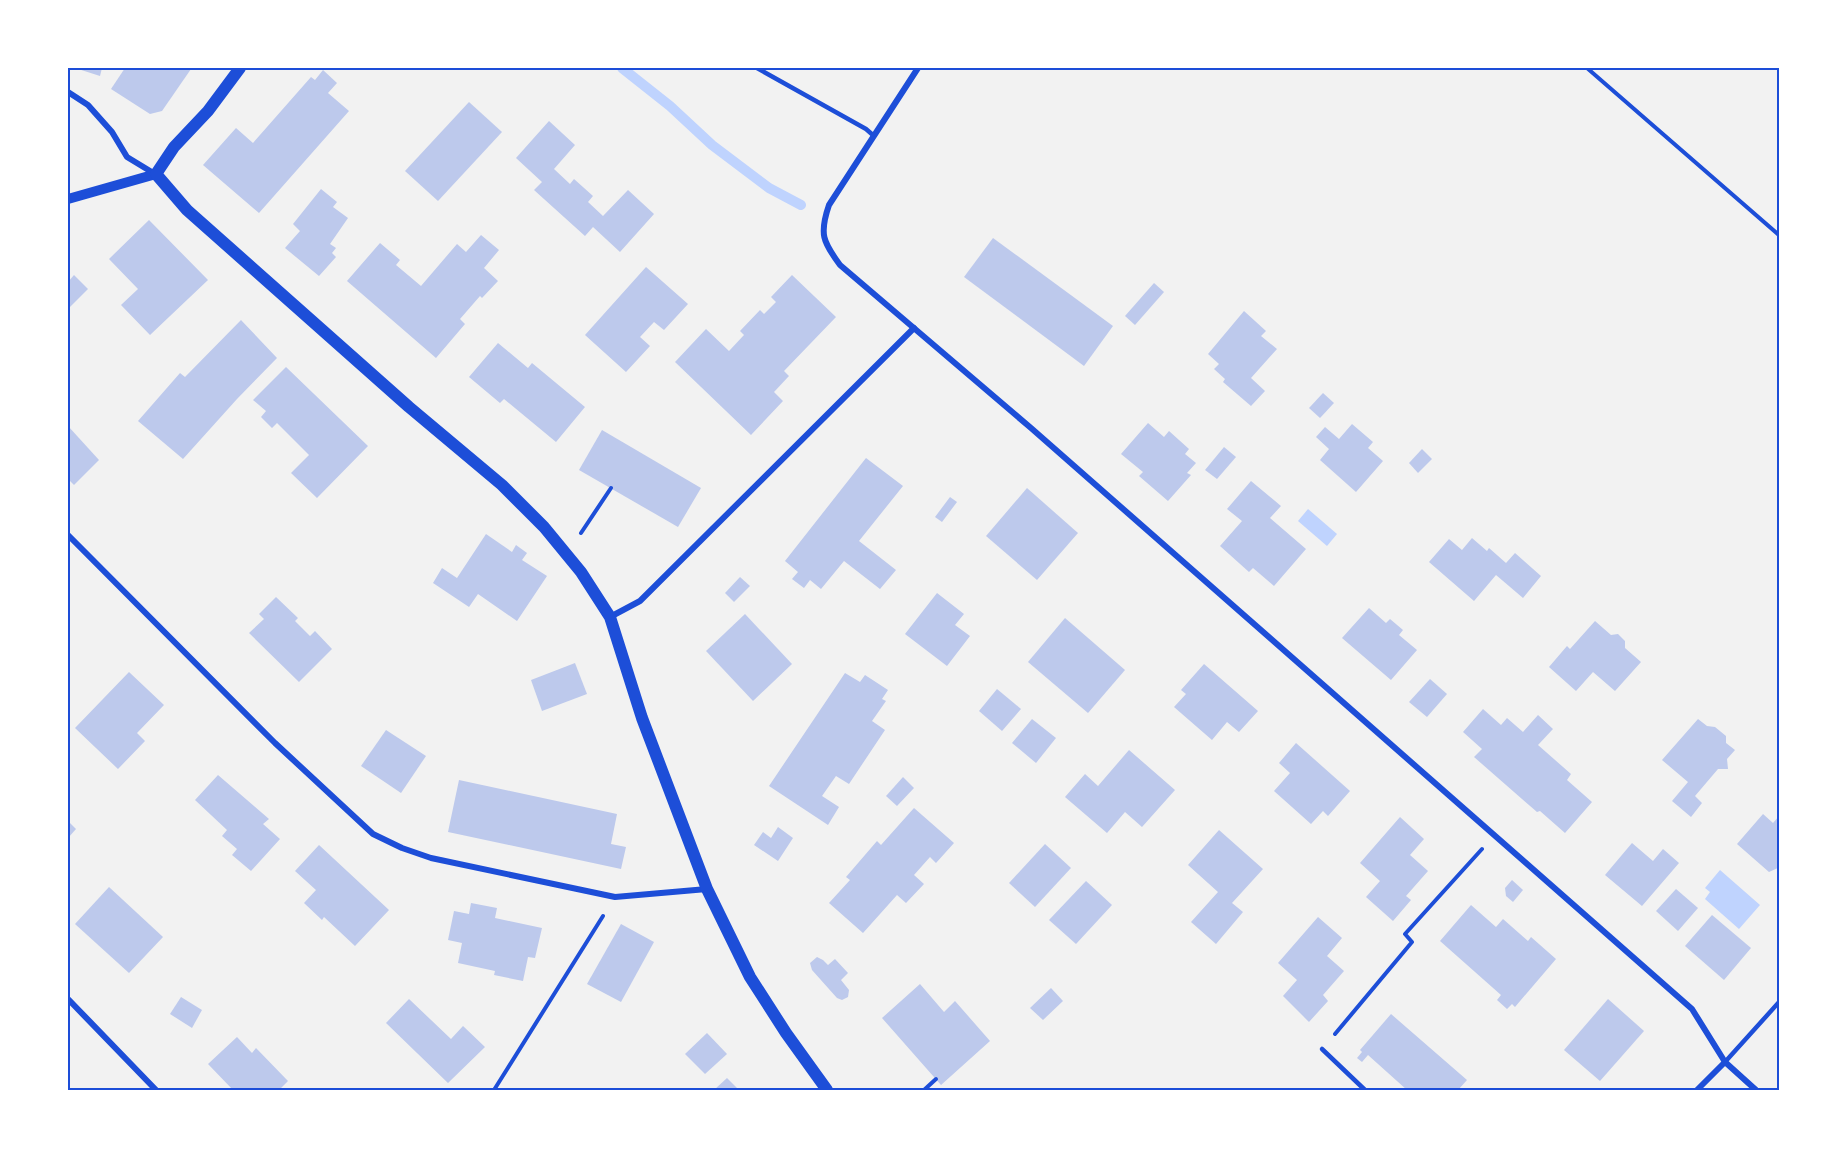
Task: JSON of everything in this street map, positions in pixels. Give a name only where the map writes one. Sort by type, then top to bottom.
[{"type":"main road","points":[[240,68],[208,111],[174,147],[156,174],[187,210],[502,485],[544,528],[581,572],[610,617],[642,718],[707,889],[750,977],[786,1033],[828,1090]]},
{"type":"street","points":[[918,68],[829,205],[822,230],[825,243],[840,265],[1031,428],[1692,1009],[1725,1062],[1756,1090]]},
{"type":"street","points":[[68,92],[88,105],[112,132],[127,157],[156,174]]},
{"type":"street","points":[[68,199],[156,174]]},
{"type":"street","points":[[610,617],[640,601],[914,328]]},
{"type":"street","points":[[68,535],[275,743],[373,834],[402,848],[431,858],[615,897],[707,889]]},
{"type":"street","points":[[68,999],[156,1090]]},
{"type":"street","points":[[1697,1090],[1725,1062]]},
{"type":"lane","points":[[757,68],[866,129],[874,136]]},
{"type":"lane","points":[[1725,1062],[1779,1001]]},
{"type":"lane","points":[[1322,1049],[1365,1090]]},
{"type":"path","points":[[1587,68],[1779,236]]},
{"type":"path","points":[[582,533],[611,488]]},
{"type":"path","points":[[1322,1049],[1412,942],[1406,934],[1494,835]]},
{"type":"path","points":[[494,1090],[615,897]]},
{"type":"path","points":[[924,1090],[936,1079]]},
{"type":"water","points":[[1308,509],[1337,534],[1327,546],[1298,521]]},
{"type":"water","points":[[1720,870],[1760,905],[1739,929],[1705,899],[1710,892],[1705,888]]},
{"type":"building","points":[[75,68],[102,68],[100,76]]},
{"type":"building","points":[[125,68],[191,69],[162,111],[150,114],[111,89]]},
{"type":"building","points":[[323,70],[337,83],[328,93],[349,111],[259,213],[203,165],[236,128],[253,143],[311,77],[315,80]]},
{"type":"building","points":[[469,102],[502,132],[438,201],[405,171]]},
{"type":"building","points":[[549,121],[575,145],[554,169],[570,184],[574,179],[593,196],[588,202],[603,216],[628,190],[654,214],[620,252],[593,227],[585,236],[534,190],[542,182],[516,158]]},
{"type":"building","points":[[321,189],[337,202],[333,207],[348,218],[330,244],[336,248],[332,253],[336,257],[319,276],[285,248],[300,231],[293,224]]},
{"type":"building","points":[[149,220],[208,280],[150,335],[121,305],[138,289],[109,259]]},
{"type":"building","points":[[481,235],[499,250],[484,268],[498,281],[482,298],[480,296],[460,319],[465,324],[436,358],[347,281],[380,243],[400,260],[396,265],[421,286],[457,244],[466,252]]},
{"type":"building","points":[[993,238],[1113,326],[1084,366],[964,277]]},
{"type":"building","points":[[646,267],[688,304],[664,330],[654,322],[640,337],[650,346],[626,372],[585,335]]},
{"type":"building","points":[[74,275],[88,289],[68,309],[68,282]]},
{"type":"building","points":[[792,275],[836,317],[784,371],[789,376],[774,392],[783,401],[751,435],[675,362],[706,329],[729,351],[744,335],[740,331],[760,310],[764,314],[776,302],[771,297]]},
{"type":"building","points":[[1154,283],[1164,292],[1135,325],[1125,316]]},
{"type":"building","points":[[1244,311],[1266,331],[1261,336],[1277,349],[1251,378],[1265,391],[1251,406],[1223,382],[1225,379],[1214,369],[1219,364],[1208,354]]},
{"type":"building","points":[[241,320],[277,358],[183,459],[138,421],[180,373],[185,377]]},
{"type":"building","points":[[498,343],[528,368],[532,363],[585,407],[556,442],[504,399],[500,403],[469,377]]},
{"type":"building","points":[[286,367],[368,446],[317,498],[291,473],[309,455],[277,423],[272,428],[261,417],[266,411],[253,400]]},
{"type":"building","points":[[1323,393],[1334,403],[1320,418],[1309,408]]},
{"type":"building","points":[[1148,423],[1164,437],[1169,431],[1189,449],[1185,454],[1196,463],[1187,473],[1191,475],[1168,501],[1139,476],[1143,472],[1121,454]]},
{"type":"building","points":[[1352,424],[1373,442],[1368,448],[1383,461],[1356,492],[1320,460],[1329,449],[1316,437],[1325,427],[1339,439]]},
{"type":"building","points":[[68,426],[99,460],[74,485],[68,479]]},
{"type":"building","points":[[602,430],[701,488],[678,527],[579,470]]},
{"type":"building","points":[[1224,447],[1236,457],[1217,479],[1205,470]]},
{"type":"building","points":[[1422,449],[1432,459],[1418,473],[1409,463]]},
{"type":"building","points":[[866,458],[903,486],[859,541],[896,570],[880,589],[844,561],[821,589],[810,580],[804,588],[792,579],[798,572],[785,561]]},
{"type":"building","points":[[1251,481],[1281,506],[1270,518],[1306,549],[1274,586],[1253,568],[1249,572],[1220,546],[1242,521],[1227,509]]},
{"type":"building","points":[[1027,488],[1078,533],[1037,580],[986,536]]},
{"type":"building","points":[[950,497],[957,502],[942,522],[935,517]]},
{"type":"building","points":[[486,534],[512,552],[516,545],[527,553],[522,560],[547,576],[517,621],[478,594],[469,607],[433,583],[442,568],[457,578]]},
{"type":"building","points":[[1472,538],[1487,551],[1489,548],[1506,563],[1515,553],[1541,576],[1523,598],[1496,575],[1474,601],[1429,562],[1449,539],[1462,550]]},
{"type":"building","points":[[740,577],[750,586],[734,602],[725,593]]},
{"type":"building","points":[[937,593],[964,614],[955,625],[970,636],[947,666],[905,634]]},
{"type":"building","points":[[276,597],[298,618],[295,621],[310,636],[315,631],[332,649],[299,682],[249,633],[264,619],[259,614]]},
{"type":"building","points":[[1369,608],[1386,623],[1390,619],[1403,630],[1399,635],[1417,650],[1391,680],[1342,638]]},
{"type":"building","points":[[745,614],[792,664],[753,701],[706,651]]},
{"type":"building","points":[[1065,618],[1125,670],[1088,713],[1028,662]]},
{"type":"building","points":[[1595,621],[1611,635],[1618,634],[1625,641],[1625,648],[1641,662],[1615,691],[1593,672],[1576,691],[1549,667],[1567,646],[1570,649]]},
{"type":"building","points":[[575,663],[587,694],[542,711],[531,680]]},
{"type":"building","points":[[1204,664],[1258,711],[1239,732],[1227,722],[1212,740],[1174,707],[1186,694],[1181,690]]},
{"type":"building","points":[[129,672],[164,705],[137,733],[145,741],[118,769],[75,728]]},
{"type":"building","points":[[845,673],[860,682],[865,675],[888,690],[882,699],[886,701],[872,721],[885,730],[849,784],[836,776],[822,796],[839,807],[828,825],[769,786]]},
{"type":"building","points":[[1430,679],[1447,694],[1427,717],[1409,702]]},
{"type":"building","points":[[997,689],[1021,709],[1002,731],[979,711]]},
{"type":"building","points":[[1483,709],[1501,725],[1507,718],[1523,732],[1538,715],[1553,729],[1538,745],[1571,774],[1567,780],[1592,802],[1565,833],[1540,811],[1537,812],[1474,757],[1482,749],[1463,732]]},
{"type":"building","points":[[1032,719],[1056,738],[1036,763],[1012,743]]},
{"type":"building","points":[[1698,719],[1707,726],[1715,727],[1726,736],[1726,743],[1735,750],[1727,759],[1728,769],[1718,769],[1695,796],[1702,803],[1691,817],[1672,801],[1688,782],[1662,760]]},
{"type":"building","points":[[386,730],[426,756],[401,793],[361,766]]},
{"type":"building","points":[[1296,743],[1350,791],[1328,816],[1323,811],[1311,824],[1274,791],[1290,773],[1279,763]]},
{"type":"building","points":[[1129,750],[1175,790],[1142,827],[1125,812],[1107,833],[1065,797],[1085,774],[1098,786]]},
{"type":"building","points":[[218,775],[269,819],[263,824],[280,839],[251,871],[232,855],[237,849],[222,836],[227,830],[195,800]]},
{"type":"building","points":[[903,777],[914,788],[897,806],[886,796]]},
{"type":"building","points":[[459,780],[617,814],[611,844],[626,847],[621,869],[448,832]]},
{"type":"building","points":[[914,808],[954,843],[936,863],[930,857],[914,875],[924,884],[906,903],[897,895],[863,933],[829,903],[850,880],[846,877],[877,841],[881,845]]},
{"type":"building","points":[[1763,814],[1773,823],[1780,815],[1780,867],[1769,872],[1737,844]]},
{"type":"building","points":[[1400,817],[1424,839],[1410,855],[1428,871],[1406,896],[1411,900],[1393,921],[1366,897],[1380,881],[1360,863]]},
{"type":"building","points":[[68,821],[76,829],[68,838]]},
{"type":"building","points":[[778,827],[793,838],[778,861],[754,845],[763,832],[771,838]]},
{"type":"building","points":[[1219,830],[1263,869],[1232,903],[1243,912],[1216,944],[1191,922],[1218,892],[1188,865]]},
{"type":"building","points":[[1632,843],[1653,861],[1663,849],[1679,863],[1642,906],[1605,875]]},
{"type":"building","points":[[1045,844],[1071,868],[1035,907],[1009,883]]},
{"type":"building","points":[[319,845],[389,910],[355,946],[324,917],[322,920],[304,903],[316,890],[295,871]]},
{"type":"building","points":[[1512,880],[1523,890],[1513,902],[1506,896],[1505,888]]},
{"type":"building","points":[[1086,881],[1112,905],[1076,944],[1049,920]]},
{"type":"building","points":[[109,887],[163,937],[129,973],[75,924]]},
{"type":"building","points":[[1676,889],[1698,908],[1678,931],[1656,911]]},
{"type":"building","points":[[471,903],[497,908],[495,918],[542,928],[535,958],[528,957],[523,981],[494,975],[495,971],[458,963],[462,943],[448,940],[454,911],[469,914]]},
{"type":"building","points":[[1471,905],[1496,927],[1503,919],[1528,941],[1531,937],[1556,959],[1515,1007],[1512,1004],[1507,1009],[1497,1000],[1501,995],[1440,941]]},
{"type":"building","points":[[1712,915],[1751,948],[1724,980],[1685,946]]},
{"type":"building","points":[[1318,917],[1342,938],[1327,956],[1344,971],[1323,995],[1328,1001],[1309,1022],[1283,996],[1297,980],[1278,963]]},
{"type":"building","points":[[621,924],[654,942],[621,1002],[587,984]]},
{"type":"building","points":[[817,957],[828,965],[835,959],[848,973],[841,980],[849,990],[848,997],[842,1000],[837,998],[812,970],[810,963]]},
{"type":"building","points":[[920,984],[944,1012],[955,1001],[990,1041],[941,1085],[882,1018]]},
{"type":"building","points":[[1051,988],[1063,1001],[1043,1020],[1030,1008]]},
{"type":"building","points":[[181,997],[202,1010],[192,1028],[170,1014]]},
{"type":"building","points":[[409,999],[451,1039],[463,1026],[485,1047],[448,1083],[386,1023]]},
{"type":"building","points":[[1608,999],[1644,1031],[1600,1081],[1564,1050]]},
{"type":"building","points":[[1391,1014],[1467,1080],[1458,1090],[1407,1090],[1368,1055],[1362,1062],[1357,1058],[1362,1052],[1360,1050]]},
{"type":"building","points":[[707,1033],[727,1054],[705,1074],[685,1054]]},
{"type":"building","points":[[237,1037],[252,1053],[256,1048],[288,1081],[279,1090],[233,1090],[208,1064]]},
{"type":"building","points":[[727,1078],[739,1090],[714,1090]]},
{"type":"waterway","points":[[622,68],[670,106],[712,145],[769,188],[801,205]]}]
